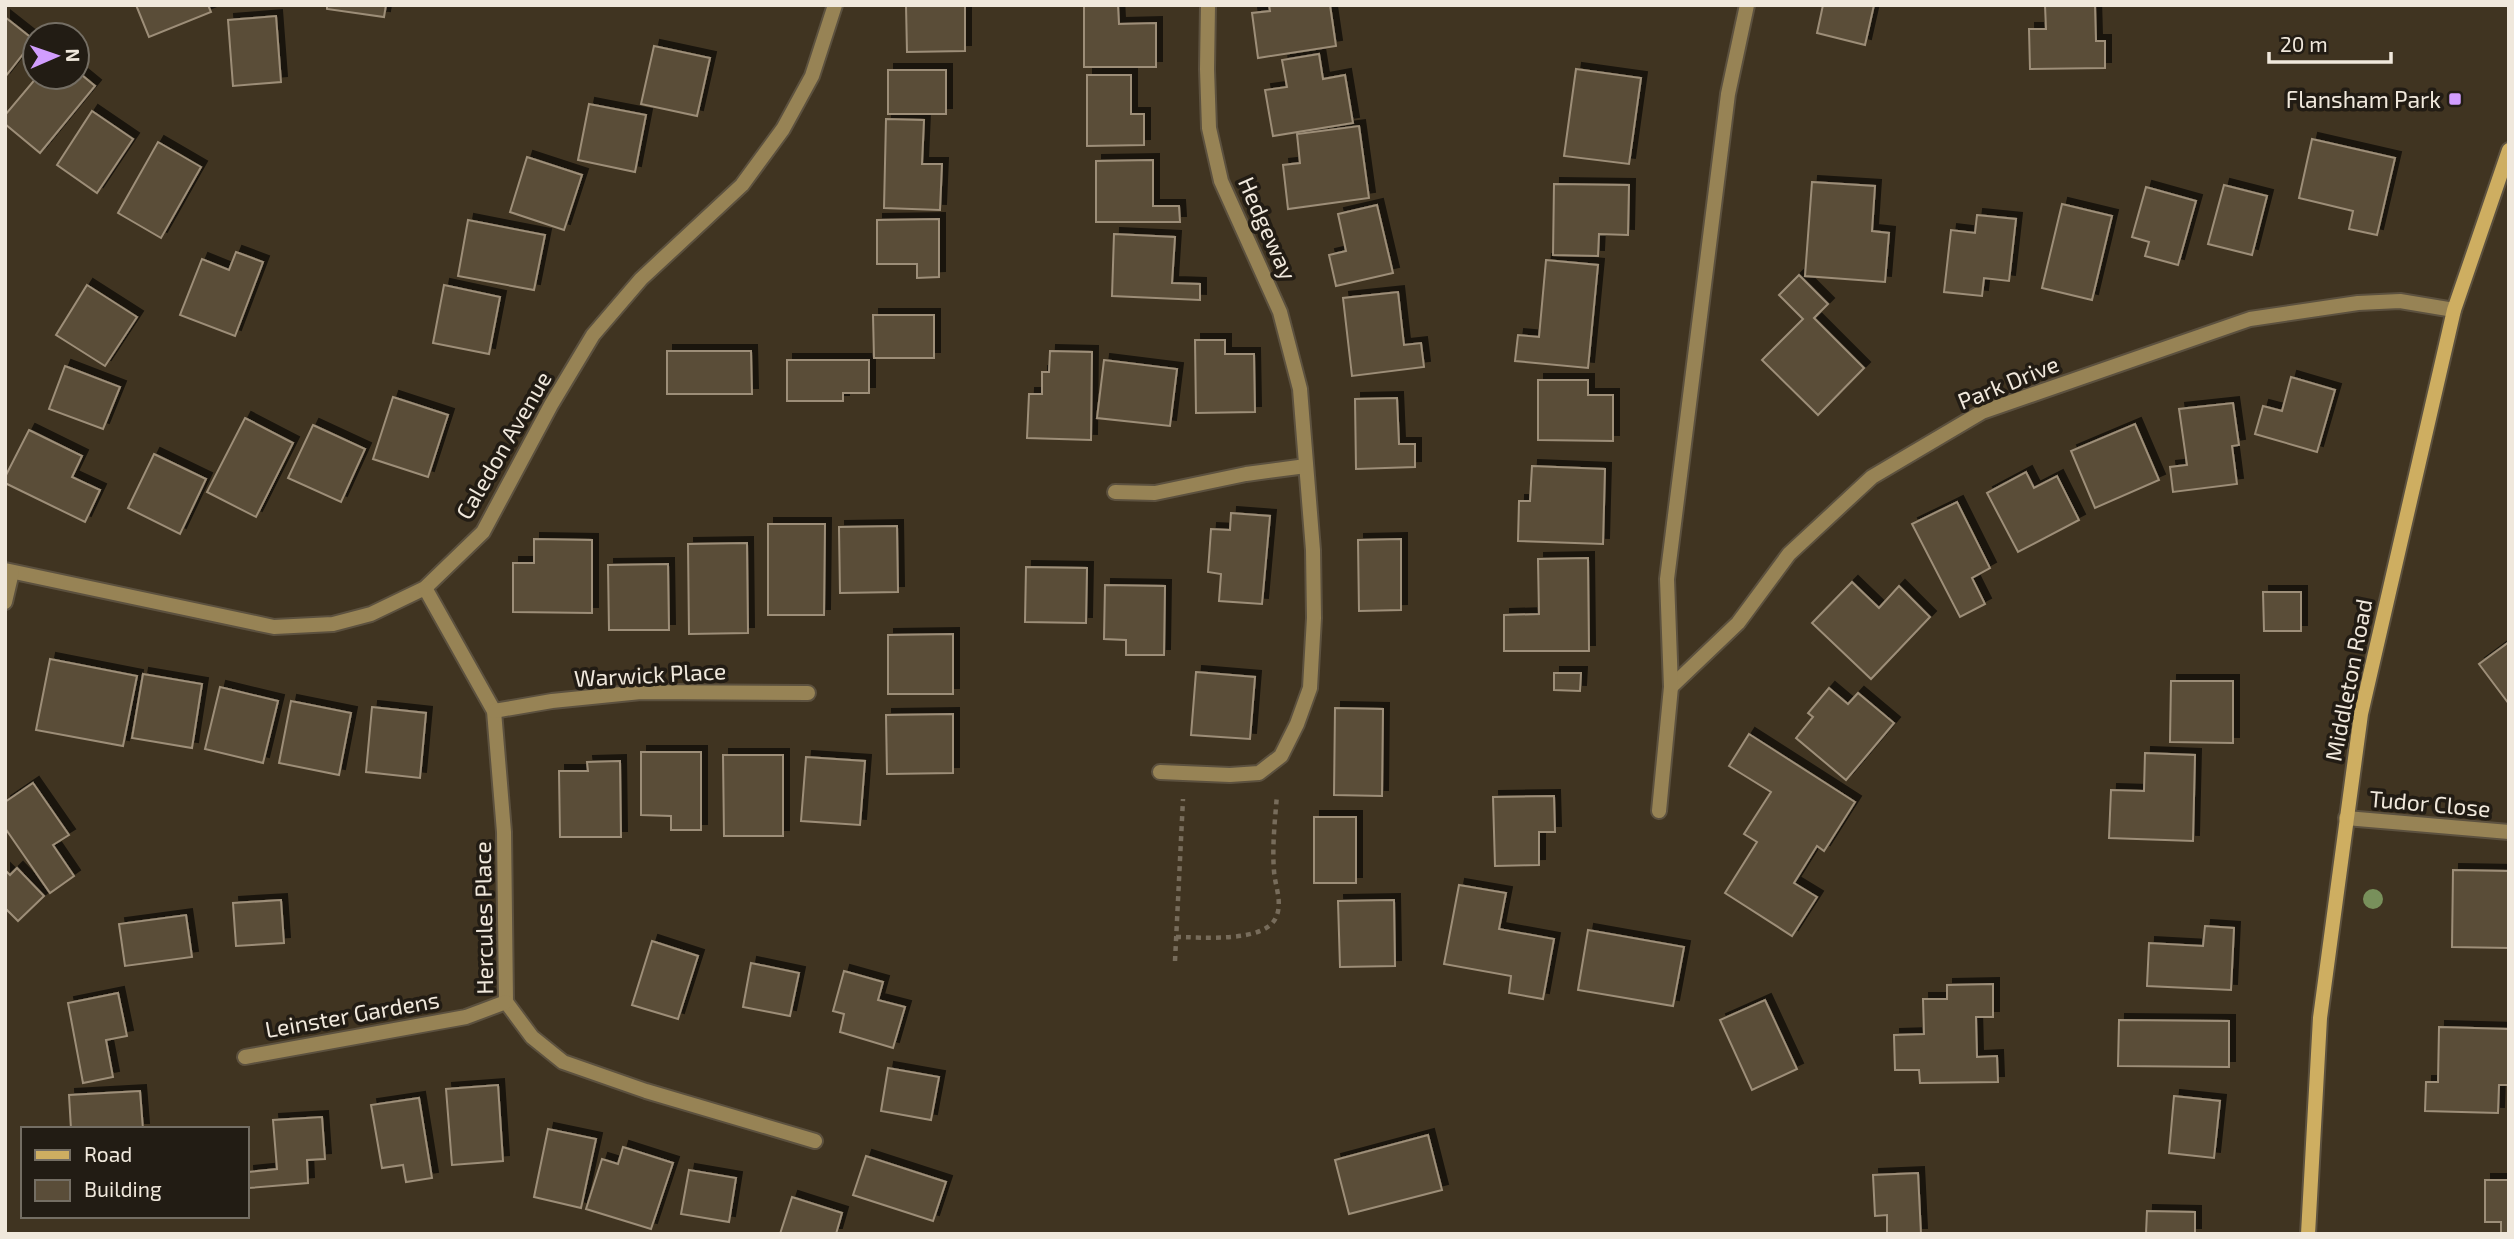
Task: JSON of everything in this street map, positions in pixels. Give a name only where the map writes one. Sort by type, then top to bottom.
[{"type":"main road","name":"Middleton Road","points":[[2308,1234],[2320,1018],[2361,714],[2454,310],[2509,150]]},
{"type":"street","name":"Caledon Avenue","points":[[9,571],[274,627],[333,624],[371,614],[425,588],[483,532],[551,405],[593,335],[641,279],[742,185],[783,129],[812,76],[835,5]]},
{"type":"street","name":"Hedgeway","points":[[1208,5],[1209,128],[1222,181],[1280,313],[1300,389],[1313,563],[1314,618],[1310,688],[1297,724],[1281,756]]},
{"type":"street","points":[[1659,811],[1671,687],[1667,579],[1728,94],[1747,5]]},
{"type":"street","name":"Park Drive","points":[[1671,687],[1738,623],[1789,554],[1872,477],[1982,412],[2250,320],[2368,302],[2400,301],[2454,310]]},
{"type":"street","points":[[1115,492],[1155,493],[1246,474],[1306,466]]},
{"type":"street","points":[[5,602],[9,571]]},
{"type":"street","name":"Hercules Place","points":[[425,588],[494,711],[504,832],[506,1002],[532,1037],[563,1062],[646,1091],[815,1141]]},
{"type":"street","name":"Warwick Place","points":[[494,711],[552,701],[641,692],[808,693]]},
{"type":"street","points":[[1160,772],[1230,775],[1259,773],[1281,756]]},
{"type":"street","name":"Tudor Close","points":[[2346,818],[2509,832]]},
{"type":"street","name":"Leinster Gardens","points":[[246,1057],[466,1017],[506,1002]]},
{"type":"path","points":[[1176,937],[1249,935],[1272,925],[1278,904],[1273,853],[1281,756]]},
{"type":"path","points":[[1175,961],[1184,773]]},
{"type":"building","points":[[136,5],[208,5],[211,12],[149,37]]},
{"type":"building","points":[[327,5],[386,5],[384,17],[327,9]]},
{"type":"building","points":[[906,5],[965,5],[965,51],[907,52]]},
{"type":"building","points":[[1084,5],[1118,5],[1119,24],[1156,23],[1156,67],[1084,67]]},
{"type":"building","points":[[1269,5],[1330,5],[1336,46],[1258,58],[1252,13],[1270,11]]},
{"type":"building","points":[[1823,5],[1874,5],[1865,45],[1817,33]]},
{"type":"building","points":[[2045,5],[2095,5],[2096,41],[2105,41],[2105,68],[2030,69],[2029,29],[2046,29]]},
{"type":"building","points":[[276,16],[281,82],[233,86],[228,20]]},
{"type":"building","points":[[5,17],[21,30],[21,57],[5,77]]},
{"type":"building","points":[[654,46],[710,58],[697,116],[641,104]]},
{"type":"building","points":[[1319,54],[1323,79],[1345,75],[1353,123],[1273,136],[1265,90],[1287,87],[1282,60]]},
{"type":"building","points":[[1576,69],[1641,78],[1629,164],[1564,156]]},
{"type":"building","points":[[888,70],[946,70],[946,114],[888,114]]},
{"type":"building","points":[[1087,75],[1131,75],[1131,114],[1144,114],[1144,145],[1087,146]]},
{"type":"building","points":[[25,91],[91,91],[40,153],[5,124],[5,115]]},
{"type":"building","points":[[589,104],[646,115],[635,172],[578,160]]},
{"type":"building","points":[[92,111],[133,139],[97,193],[57,165]]},
{"type":"building","points":[[886,119],[924,120],[922,164],[942,164],[940,210],[884,208]]},
{"type":"building","points":[[1359,126],[1369,198],[1288,209],[1283,165],[1300,163],[1297,134]]},
{"type":"building","points":[[2312,139],[2395,158],[2377,235],[2349,229],[2353,211],[2299,198]]},
{"type":"building","points":[[158,142],[201,167],[161,238],[118,213]]},
{"type":"building","points":[[527,157],[582,175],[564,230],[510,212]]},
{"type":"building","points":[[1153,160],[1153,206],[1179,206],[1180,222],[1096,222],[1096,161]]},
{"type":"building","points":[[1812,182],[1875,186],[1872,231],[1889,233],[1885,282],[1805,276]]},
{"type":"building","points":[[1554,184],[1629,185],[1628,235],[1599,234],[1598,256],[1553,255]]},
{"type":"building","points":[[2224,185],[2267,196],[2252,255],[2208,244]]},
{"type":"building","points":[[2146,187],[2196,201],[2178,265],[2145,256],[2149,242],[2132,237]]},
{"type":"building","points":[[2062,204],[2112,216],[2092,300],[2042,288]]},
{"type":"building","points":[[1377,205],[1393,273],[1336,286],[1329,255],[1346,251],[1338,214]]},
{"type":"building","points":[[1977,215],[2016,219],[2009,281],[1984,278],[1982,296],[1944,292],[1951,230],[1975,233]]},
{"type":"building","points":[[939,219],[939,277],[917,278],[917,264],[877,264],[877,220]]},
{"type":"building","points":[[468,220],[545,235],[534,290],[458,276]]},
{"type":"building","points":[[1114,234],[1175,237],[1172,283],[1200,284],[1200,300],[1112,296]]},
{"type":"building","points":[[236,252],[263,262],[235,336],[180,315],[202,259],[229,270]]},
{"type":"building","points":[[1546,260],[1598,265],[1588,368],[1515,361],[1518,335],[1539,337]]},
{"type":"building","points":[[1799,275],[1828,304],[1814,318],[1864,368],[1818,415],[1762,360],[1803,319],[1779,295]]},
{"type":"building","points":[[87,285],[137,317],[105,366],[56,335]]},
{"type":"building","points":[[444,285],[500,297],[489,354],[433,343]]},
{"type":"building","points":[[1398,292],[1404,345],[1421,343],[1424,367],[1352,376],[1343,298]]},
{"type":"building","points":[[873,315],[934,315],[934,358],[874,358]]},
{"type":"building","points":[[1195,340],[1225,340],[1225,354],[1254,354],[1255,412],[1196,413]]},
{"type":"building","points":[[667,351],[751,351],[752,394],[667,394]]},
{"type":"building","points":[[1050,351],[1092,352],[1091,440],[1027,438],[1029,394],[1042,394],[1042,372],[1049,372]]},
{"type":"building","points":[[787,360],[869,360],[869,393],[843,393],[843,401],[787,401]]},
{"type":"building","points":[[1104,360],[1177,369],[1170,426],[1097,418]]},
{"type":"building","points":[[65,366],[120,387],[103,429],[49,409]]},
{"type":"building","points":[[2291,377],[2335,390],[2317,452],[2255,434],[2263,406],[2282,411]]},
{"type":"building","points":[[1538,380],[1588,380],[1588,395],[1613,395],[1613,441],[1538,440]]},
{"type":"building","points":[[393,397],[448,415],[428,477],[373,459]]},
{"type":"building","points":[[1397,398],[1399,444],[1415,444],[1415,467],[1356,469],[1355,399]]},
{"type":"building","points":[[2233,403],[2239,445],[2232,446],[2237,484],[2173,492],[2170,467],[2187,465],[2179,409]]},
{"type":"building","points":[[245,418],[293,443],[256,517],[207,492]]},
{"type":"building","points":[[2135,424],[2159,480],[2095,508],[2071,451]]},
{"type":"building","points":[[313,425],[365,449],[341,502],[288,478]]},
{"type":"building","points":[[29,430],[82,456],[72,477],[100,490],[85,522],[5,483],[5,477]]},
{"type":"building","points":[[154,454],[206,479],[180,534],[128,508]]},
{"type":"building","points":[[1532,466],[1605,469],[1603,544],[1518,541],[1519,501],[1530,501]]},
{"type":"building","points":[[2026,472],[2034,488],[2057,476],[2079,520],[2018,552],[1987,493]]},
{"type":"building","points":[[1957,502],[1990,568],[1972,578],[1985,604],[1960,617],[1912,524]]},
{"type":"building","points":[[1231,513],[1270,516],[1262,604],[1219,601],[1221,574],[1208,572],[1211,529],[1230,530]]},
{"type":"building","points":[[768,524],[825,524],[824,615],[768,615]]},
{"type":"building","points":[[897,526],[898,592],[840,593],[839,527]]},
{"type":"building","points":[[534,539],[592,540],[592,613],[513,612],[513,563],[534,563]]},
{"type":"building","points":[[1401,539],[1401,610],[1359,611],[1358,540]]},
{"type":"building","points":[[747,543],[748,633],[689,634],[688,544]]},
{"type":"building","points":[[1588,558],[1589,651],[1504,651],[1504,615],[1539,614],[1538,559]]},
{"type":"building","points":[[668,564],[669,630],[609,630],[608,565]]},
{"type":"building","points":[[1026,567],[1087,568],[1086,623],[1025,622]]},
{"type":"building","points":[[1852,582],[1879,608],[1899,586],[1930,617],[1871,679],[1812,623]]},
{"type":"building","points":[[1105,585],[1165,586],[1164,655],[1126,655],[1126,640],[1104,639]]},
{"type":"building","points":[[2263,592],[2301,592],[2301,631],[2264,631]]},
{"type":"building","points":[[953,634],[953,694],[888,694],[888,635]]},
{"type":"building","points":[[2509,642],[2509,704],[2479,664]]},
{"type":"building","points":[[50,659],[137,676],[123,746],[36,730]]},
{"type":"building","points":[[1196,672],[1255,677],[1250,739],[1191,735]]},
{"type":"building","points":[[1554,673],[1581,673],[1580,691],[1554,690]]},
{"type":"building","points":[[143,674],[202,684],[192,748],[132,738]]},
{"type":"building","points":[[2171,681],[2233,681],[2233,743],[2170,742]]},
{"type":"building","points":[[220,687],[278,701],[263,763],[205,749]]},
{"type":"building","points":[[1829,688],[1848,704],[1858,693],[1894,723],[1846,780],[1796,738],[1813,717],[1808,713]]},
{"type":"building","points":[[291,701],[351,713],[339,775],[279,763]]},
{"type":"building","points":[[372,707],[426,713],[420,778],[366,772]]},
{"type":"building","points":[[1335,708],[1383,709],[1382,796],[1334,795]]},
{"type":"building","points":[[953,714],[953,773],[887,774],[886,715]]},
{"type":"building","points":[[1749,734],[1855,802],[1824,851],[1817,846],[1794,883],[1817,897],[1792,936],[1725,893],[1757,842],[1744,834],[1771,792],[1729,766]]},
{"type":"building","points":[[641,752],[701,752],[701,830],[671,830],[671,816],[641,815]]},
{"type":"building","points":[[2145,753],[2195,755],[2193,841],[2109,838],[2111,790],[2144,791]]},
{"type":"building","points":[[723,755],[783,755],[783,836],[724,836]]},
{"type":"building","points":[[806,757],[865,761],[860,825],[801,821]]},
{"type":"building","points":[[620,761],[621,837],[560,837],[559,771],[588,771],[587,762]]},
{"type":"building","points":[[33,783],[69,835],[53,845],[74,876],[50,893],[5,828],[5,802]]},
{"type":"building","points":[[1554,796],[1555,832],[1539,832],[1539,865],[1495,866],[1493,797]]},
{"type":"building","points":[[1314,817],[1356,817],[1356,883],[1314,883]]},
{"type":"building","points":[[17,868],[44,896],[18,921],[5,908],[5,870],[10,875]]},
{"type":"building","points":[[2453,870],[2509,871],[2509,948],[2452,947]]},
{"type":"building","points":[[1459,885],[1506,893],[1499,929],[1554,939],[1543,999],[1509,993],[1511,976],[1444,964]]},
{"type":"building","points":[[281,900],[284,943],[236,946],[233,903]]},
{"type":"building","points":[[1394,900],[1395,966],[1340,967],[1338,901]]},
{"type":"building","points":[[186,915],[192,957],[125,966],[119,924]]},
{"type":"building","points":[[2205,926],[2234,928],[2231,990],[2147,986],[2149,943],[2203,946]]},
{"type":"building","points":[[1588,930],[1684,947],[1673,1006],[1578,990]]},
{"type":"building","points":[[652,941],[698,956],[678,1019],[632,1005]]},
{"type":"building","points":[[751,963],[799,973],[790,1016],[743,1007]]},
{"type":"building","points":[[844,971],[883,982],[878,1000],[905,1007],[893,1048],[840,1032],[844,1014],[833,1011]]},
{"type":"building","points":[[1993,984],[1993,1017],[1976,1017],[1977,1057],[1997,1056],[1998,1082],[1920,1083],[1919,1070],[1895,1070],[1894,1035],[1924,1034],[1923,999],[1947,999],[1947,985]]},
{"type":"building","points":[[118,993],[127,1036],[106,1040],[113,1077],[83,1083],[68,1003]]},
{"type":"building","points":[[1765,1000],[1797,1069],[1752,1090],[1720,1020]]},
{"type":"building","points":[[2119,1020],[2229,1021],[2229,1067],[2118,1066]]},
{"type":"building","points":[[2439,1027],[2509,1029],[2509,1085],[2499,1085],[2498,1113],[2425,1111],[2426,1082],[2438,1082]]},
{"type":"building","points":[[888,1068],[939,1077],[931,1120],[881,1111]]},
{"type":"building","points":[[498,1085],[503,1161],[452,1165],[446,1089]]},
{"type":"building","points":[[140,1091],[143,1127],[71,1127],[69,1095]]},
{"type":"building","points":[[2174,1096],[2220,1101],[2214,1158],[2169,1153]]},
{"type":"building","points":[[419,1098],[432,1178],[406,1182],[403,1165],[382,1168],[371,1105]]},
{"type":"building","points":[[322,1117],[325,1159],[307,1160],[308,1183],[249,1188],[248,1172],[277,1169],[273,1120]]},
{"type":"building","points":[[548,1129],[596,1139],[581,1208],[534,1197]]},
{"type":"building","points":[[1428,1135],[1442,1190],[1349,1214],[1335,1160]]},
{"type":"building","points":[[623,1147],[673,1163],[651,1229],[586,1209],[602,1159],[618,1164]]},
{"type":"building","points":[[866,1156],[946,1182],[933,1221],[853,1195]]},
{"type":"building","points":[[689,1170],[736,1178],[729,1222],[681,1214]]},
{"type":"building","points":[[1918,1173],[1921,1234],[1887,1234],[1887,1215],[1875,1216],[1873,1175]]},
{"type":"building","points":[[2485,1180],[2509,1180],[2509,1234],[2501,1234],[2501,1222],[2485,1222]]},
{"type":"building","points":[[792,1197],[842,1213],[836,1234],[780,1234]]},
{"type":"building","points":[[2147,1211],[2195,1212],[2195,1234],[2146,1234]]},
{"type":"place","name":"Flansham Park","points":[[2455,99]]}]
